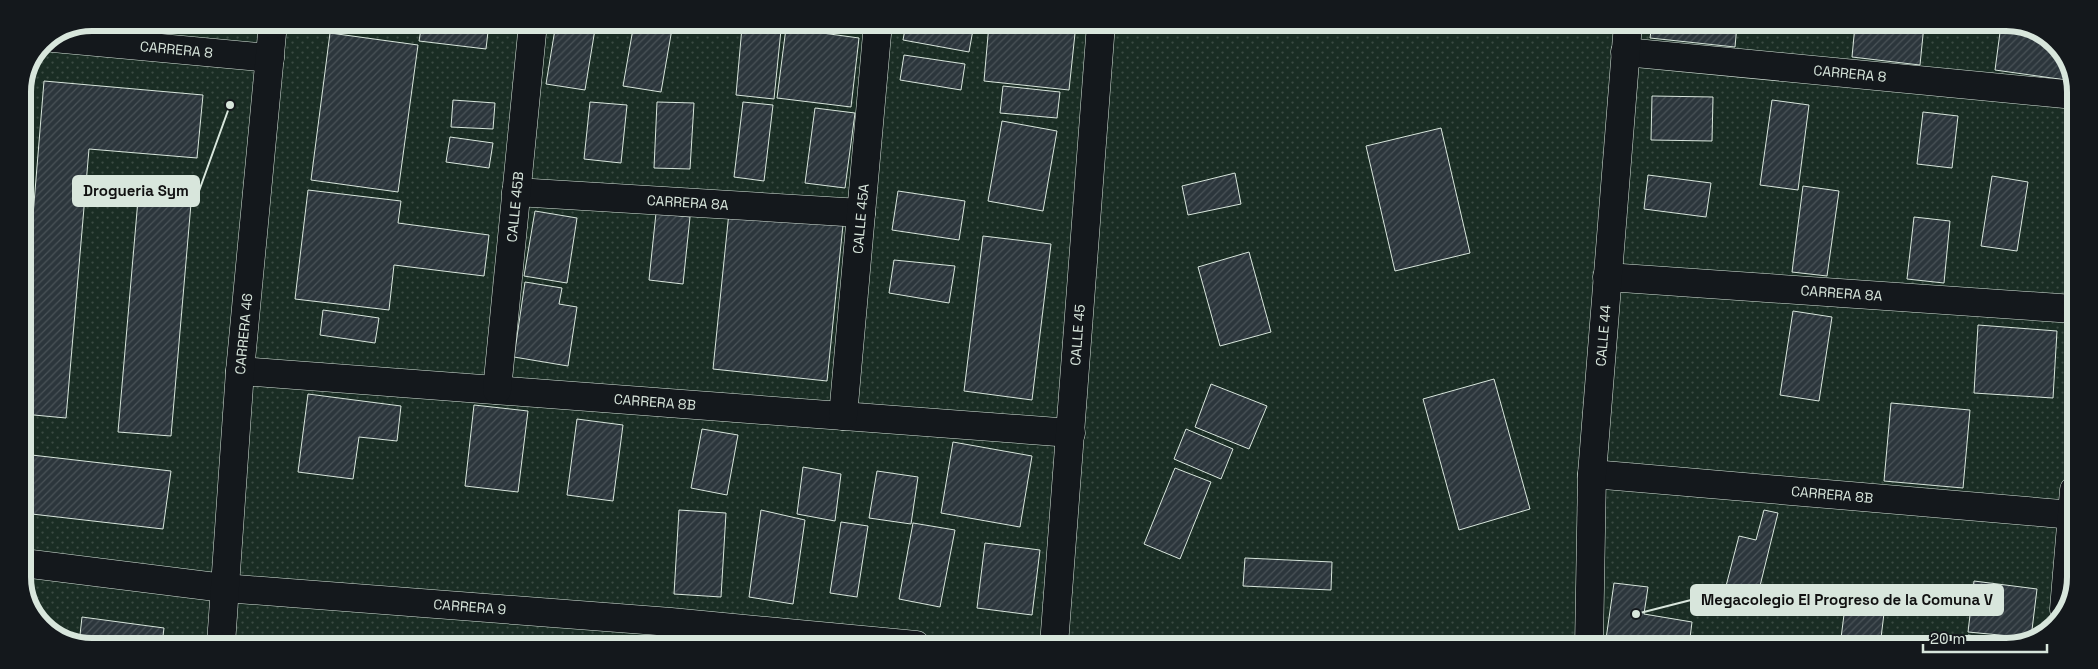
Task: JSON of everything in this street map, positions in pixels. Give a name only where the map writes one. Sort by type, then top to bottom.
[{"type":"street","name":"CARRERA 46","points":[[221,638],[240,371],[273,31]]},
{"type":"street","name":"CALLE 45B","points":[[497,390],[532,31]]},
{"type":"street","name":"CALLE 45A","points":[[843,416],[877,31]]},
{"type":"street","name":"CALLE 45","points":[[1055,638],[1100,31]]},
{"type":"street","name":"CALLE 44","points":[[1589,638],[1592,474],[1627,31]]},
{"type":"street","name":"CARRERA 8","points":[[63,39],[270,58]]},
{"type":"street","name":"CARRERA 8","points":[[1625,52],[2067,94]]},
{"type":"street","name":"CARRERA 8A","points":[[516,192],[861,213]]},
{"type":"street","name":"CARRERA 8A","points":[[1607,277],[2067,309]]},
{"type":"street","name":"CARRERA 8B","points":[[240,371],[1071,433]]},
{"type":"street","name":"CARRERA 8B","points":[[1592,474],[2067,507]]},
{"type":"street","name":"CARRERA 9","points":[[31,564],[224,588],[670,634],[759,638]]},
{"type":"green space","points":[[2006,31],[2022,33],[2040,41],[2054,55],[2064,72],[2067,88],[2067,577],[2065,593],[2057,611],[2043,625],[2026,635],[2006,638],[92,638],[76,636],[58,628],[44,614],[33,593],[31,581],[31,92],[32,80],[41,58],[58,41],[80,32]]},
{"type":"building","points":[[421,31],[488,31],[486,49],[419,41]]},
{"type":"building","points":[[555,31],[595,31],[585,90],[546,84]]},
{"type":"building","points":[[633,31],[672,31],[661,92],[623,86]]},
{"type":"building","points":[[742,31],[781,31],[774,99],[736,95]]},
{"type":"building","points":[[786,31],[808,31],[859,38],[851,107],[777,98]]},
{"type":"building","points":[[905,31],[973,31],[969,52],[903,40]]},
{"type":"building","points":[[988,31],[1075,31],[1069,90],[984,81]]},
{"type":"building","points":[[1651,31],[1736,31],[1735,47],[1650,38]]},
{"type":"building","points":[[1854,31],[1923,31],[1920,65],[1852,57]]},
{"type":"building","points":[[2000,31],[2022,33],[2040,41],[2046,46],[2059,62],[2066,80],[1995,70]]},
{"type":"building","points":[[330,33],[418,45],[398,192],[311,180]]},
{"type":"building","points":[[904,55],[965,64],[961,90],[900,80]]},
{"type":"building","points":[[44,81],[203,95],[197,158],[89,149],[66,418],[31,415],[31,240]]},
{"type":"building","points":[[1003,86],[1060,92],[1057,118],[1000,113]]},
{"type":"building","points":[[1652,96],[1713,97],[1712,141],[1651,140]]},
{"type":"building","points":[[453,100],[495,103],[493,129],[451,127]]},
{"type":"building","points":[[1772,100],[1809,105],[1798,190],[1760,185]]},
{"type":"building","points":[[590,102],[627,105],[621,163],[584,159]]},
{"type":"building","points":[[657,102],[694,103],[690,169],[654,168]]},
{"type":"building","points":[[743,102],[773,105],[764,181],[734,177]]},
{"type":"building","points":[[815,108],[855,113],[845,188],[805,183]]},
{"type":"building","points":[[1923,112],[1958,116],[1952,168],[1917,164]]},
{"type":"building","points":[[1002,121],[1057,131],[1043,211],[988,201]]},
{"type":"building","points":[[1441,128],[1470,253],[1395,271],[1366,146]]},
{"type":"building","points":[[450,137],[493,143],[489,168],[446,162]]},
{"type":"building","points":[[1235,173],[1241,204],[1188,215],[1182,186]]},
{"type":"building","points":[[1648,175],[1711,183],[1706,217],[1644,209]]},
{"type":"building","points":[[1992,176],[2028,182],[2017,251],[1981,246]]},
{"type":"building","points":[[1803,186],[1839,191],[1827,276],[1792,272]]},
{"type":"building","points":[[139,188],[192,192],[171,436],[118,432]]},
{"type":"building","points":[[308,190],[401,201],[398,223],[489,235],[484,276],[394,265],[389,310],[295,299]]},
{"type":"building","points":[[898,191],[965,201],[959,240],[892,230]]},
{"type":"building","points":[[535,211],[577,218],[567,283],[524,276]]},
{"type":"building","points":[[729,212],[843,225],[827,381],[713,369]]},
{"type":"building","points":[[656,213],[690,217],[683,284],[649,280]]},
{"type":"building","points":[[1914,217],[1950,221],[1944,283],[1907,279]]},
{"type":"building","points":[[983,236],[1051,244],[1032,400],[964,391]]},
{"type":"building","points":[[1249,252],[1271,332],[1220,346],[1198,267]]},
{"type":"building","points":[[894,260],[955,266],[949,303],[889,293]]},
{"type":"building","points":[[525,282],[562,288],[559,304],[577,307],[568,366],[514,357]]},
{"type":"building","points":[[323,310],[379,318],[375,343],[320,335]]},
{"type":"building","points":[[1793,311],[1832,317],[1819,401],[1780,395]]},
{"type":"building","points":[[1978,325],[2057,331],[2053,398],[1974,393]]},
{"type":"building","points":[[1494,379],[1530,509],[1459,530],[1423,399]]},
{"type":"building","points":[[1211,384],[1267,406],[1249,449],[1195,427]]},
{"type":"building","points":[[308,394],[401,406],[397,441],[359,437],[353,479],[298,472]]},
{"type":"building","points":[[1891,403],[1970,410],[1963,488],[1884,481]]},
{"type":"building","points":[[474,405],[528,411],[518,492],[465,486]]},
{"type":"building","points":[[577,419],[623,425],[613,501],[567,495]]},
{"type":"building","points":[[702,429],[738,435],[727,495],[691,488]]},
{"type":"building","points":[[1186,429],[1233,449],[1221,479],[1174,459]]},
{"type":"building","points":[[953,442],[1032,456],[1020,527],[941,513]]},
{"type":"building","points":[[31,455],[171,471],[163,529],[31,514]]},
{"type":"building","points":[[803,467],[841,474],[835,521],[797,514]]},
{"type":"building","points":[[1175,468],[1211,482],[1180,559],[1144,544]]},
{"type":"building","points":[[877,471],[918,477],[911,524],[869,518]]},
{"type":"building","points":[[679,510],[726,513],[721,597],[674,594]]},
{"type":"building","points":[[761,510],[805,520],[793,604],[749,597]]},
{"type":"building","points":[[1764,510],[1778,513],[1758,594],[1726,586],[1739,536],[1756,540]]},
{"type":"building","points":[[841,522],[868,526],[857,597],[830,593]]},
{"type":"building","points":[[913,523],[955,530],[940,607],[899,599]]},
{"type":"building","points":[[985,543],[1040,550],[1032,615],[977,608]]},
{"type":"building","points":[[1245,558],[1332,562],[1331,590],[1243,586]]},
{"type":"building","points":[[1974,581],[2037,589],[2032,632],[2016,637],[1968,632]]},
{"type":"building","points":[[1614,583],[1648,587],[1644,614],[1692,622],[1690,638],[1606,638]]},
{"type":"building","points":[[1847,591],[1886,597],[1881,638],[1841,638]]},
{"type":"building","points":[[82,617],[164,628],[163,638],[80,636]]},
{"type":"building","points":[[1968,635],[1990,638],[1967,638]]},
{"type":"place","name":"Drogueria Sym","points":[[230,105]]},
{"type":"place","name":"Megacolegio El Progreso de la Comuna V","points":[[1636,614]]}]
